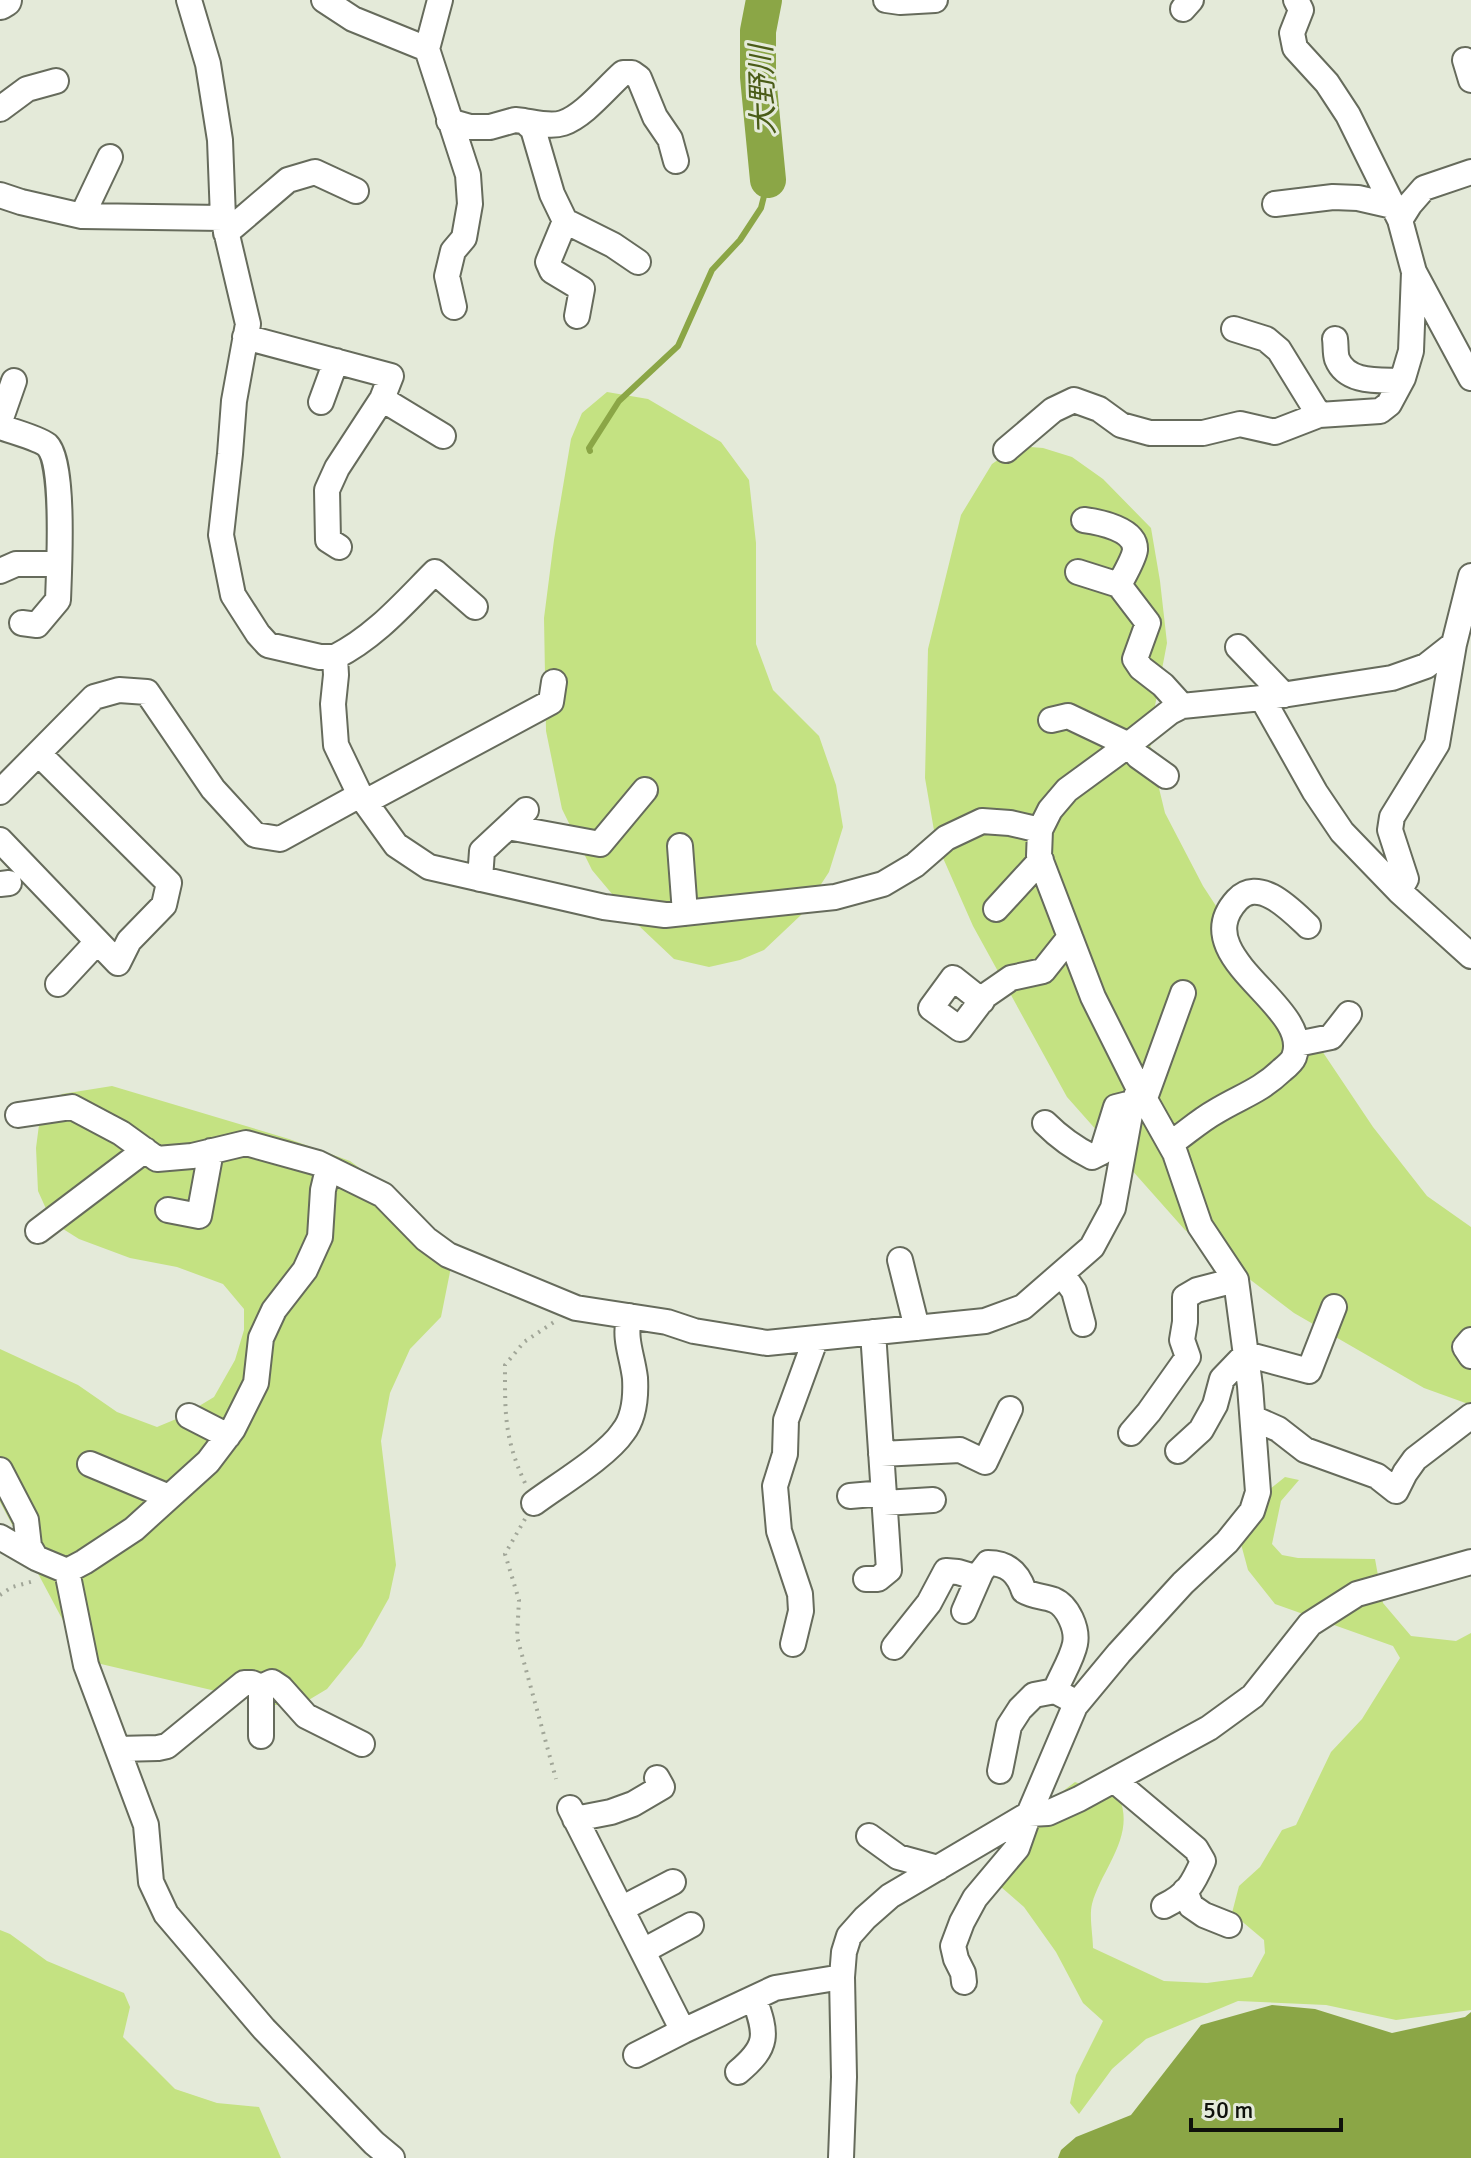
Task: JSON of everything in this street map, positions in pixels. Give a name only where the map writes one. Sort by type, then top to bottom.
[{"type":"street","points":[[189,0],[208,64],[220,140],[224,226],[248,324],[234,401],[221,535],[233,595],[268,645],[320,657],[335,657],[356,646],[380,628],[435,572],[475,607]]},
{"type":"street","points":[[324,0],[353,19],[427,49]]},
{"type":"street","points":[[440,0],[427,49],[468,175],[470,204],[464,238],[453,251],[447,276],[454,307]]},
{"type":"street","points":[[886,0],[935,0]]},
{"type":"street","points":[[1302,3],[1292,33],[1295,48],[1327,83],[1348,115],[1394,218],[1414,272],[1468,363]]},
{"type":"street","points":[[449,121],[470,127],[490,127],[515,120],[562,124],[578,114],[623,73],[632,73],[639,78],[655,117],[670,139],[676,161]]},
{"type":"street","points":[[0,109],[27,89],[56,81]]},
{"type":"street","points":[[524,121],[533,129],[552,194],[565,221],[613,245],[638,262]]},
{"type":"street","points":[[82,216],[110,157]]},
{"type":"street","points":[[0,195],[82,216],[224,226],[288,180],[315,172],[356,191]]},
{"type":"street","points":[[1394,218],[1424,188],[1471,172]]},
{"type":"street","points":[[1275,204],[1333,197],[1358,198],[1394,218]]},
{"type":"street","points":[[565,221],[548,262],[552,271],[582,289],[577,316]]},
{"type":"street","points":[[1006,450],[1053,410],[1074,400],[1099,409],[1121,425],[1150,433],[1203,433],[1240,424],[1275,432],[1319,415],[1380,411],[1389,404],[1401,381],[1411,351],[1414,272]]},
{"type":"street","points":[[1234,329],[1266,339],[1279,350],[1319,415]]},
{"type":"street","points":[[245,337],[391,376],[382,399],[337,468],[327,490],[328,540],[339,547]]},
{"type":"street","points":[[1335,339],[1337,358],[1345,371],[1357,378],[1401,381]]},
{"type":"street","points":[[321,402],[336,361]]},
{"type":"street","points":[[0,421],[14,381]]},
{"type":"street","points":[[382,399],[443,436]]},
{"type":"street","points":[[0,427],[46,444],[54,457],[59,510],[58,600],[37,625],[22,623]]},
{"type":"street","points":[[1084,520],[1102,522],[1132,539],[1135,551],[1119,585]]},
{"type":"street","points":[[0,571],[16,564],[59,564]]},
{"type":"street","points":[[1078,572],[1119,585],[1148,623],[1135,659],[1182,706]]},
{"type":"street","points":[[1399,891],[1406,879],[1390,830],[1392,817],[1437,744],[1454,644],[1471,577]]},
{"type":"street","points":[[964,1982],[953,1946],[962,1922],[975,1898],[1017,1848],[1077,1703],[1183,1568],[1227,1542],[1252,1511],[1258,1492],[1253,1418],[1236,1280],[1200,1226],[1175,1153],[1139,1097],[1093,997],[1041,860],[1040,830],[1050,810],[1067,790],[1182,706],[1392,678],[1426,666],[1454,644]]},
{"type":"street","points":[[1238,647],[1273,696],[1315,792],[1342,832],[1399,891],[1471,956]]},
{"type":"street","points":[[335,657],[333,704],[336,745],[363,798],[396,845],[429,867],[604,907],[665,915],[835,897],[883,884],[915,865],[946,838],[982,821],[1040,830]]},
{"type":"street","points":[[0,792],[94,697],[119,690],[147,692],[213,789],[255,835],[280,839],[551,702],[554,682]]},
{"type":"street","points":[[1051,720],[1068,716],[1129,745],[1138,756],[1166,776]]},
{"type":"street","points":[[0,840],[118,963],[129,941],[164,905],[169,883],[39,754]]},
{"type":"street","points":[[480,879],[482,851],[517,819],[600,844],[645,790]]},
{"type":"street","points":[[680,846],[685,913]]},
{"type":"street","points":[[996,909],[1041,860]]},
{"type":"street","points":[[1170,1144],[1214,1112],[1259,1090],[1294,1059],[1297,1044],[1291,1025],[1226,944],[1224,928],[1232,906],[1243,893],[1260,891],[1287,906],[1308,926]]},
{"type":"street","points":[[982,1001],[1011,978],[1043,971],[1070,937]]},
{"type":"street","points":[[58,984],[97,942]]},
{"type":"street","points":[[18,1115],[72,1107],[121,1133],[157,1159],[192,1156],[246,1143],[318,1163],[383,1195],[426,1239],[448,1255],[576,1308],[667,1322],[694,1331],[767,1343],[985,1321],[1023,1307],[1092,1247],[1113,1208],[1139,1097],[1183,993]]},
{"type":"street","points":[[1297,1044],[1331,1037],[1349,1014]]},
{"type":"street","points":[[1045,1123],[1059,1137],[1092,1157],[1102,1152],[1116,1107],[1139,1097]]},
{"type":"street","points":[[38,1231],[145,1150]]},
{"type":"street","points":[[168,1210],[199,1216],[211,1151]]},
{"type":"street","points":[[67,1571],[134,1529],[208,1462],[228,1436],[256,1383],[261,1338],[274,1310],[305,1270],[320,1237],[323,1190],[328,1169]]},
{"type":"street","points":[[900,1260],[917,1328]]},
{"type":"street","points":[[1062,1274],[1074,1291],[1083,1324]]},
{"type":"street","points":[[1131,1433],[1188,1357],[1182,1340],[1185,1297],[1197,1290],[1236,1280]]},
{"type":"street","points":[[1246,1354],[1309,1371],[1334,1307]]},
{"type":"street","points":[[534,1503],[603,1452],[623,1432],[633,1411],[635,1379],[626,1332],[629,1316]]},
{"type":"street","points":[[866,1579],[878,1579],[889,1570],[873,1332]]},
{"type":"street","points":[[793,1644],[801,1611],[800,1594],[779,1531],[775,1486],[785,1454],[786,1420],[816,1338]]},
{"type":"street","points":[[1471,1340],[1465,1347],[1471,1356]]},
{"type":"street","points":[[1178,1451],[1201,1430],[1215,1405],[1222,1379],[1246,1354]]},
{"type":"street","points":[[881,1454],[960,1450],[985,1462],[1010,1409]]},
{"type":"street","points":[[189,1416],[228,1436]]},
{"type":"street","points":[[1253,1418],[1278,1429],[1305,1450],[1377,1476],[1396,1491],[1415,1459],[1471,1416]]},
{"type":"street","points":[[90,1464],[169,1497]]},
{"type":"street","points":[[0,1470],[26,1520],[29,1546],[36,1558]]},
{"type":"street","points":[[850,1496],[933,1500]]},
{"type":"street","points":[[0,1537],[36,1558],[67,1571]]},
{"type":"street","points":[[841,2158],[844,1952],[849,1936],[865,1918],[890,1896],[1029,1814],[1048,1813],[1209,1728],[1253,1696],[1310,1624],[1357,1594],[1471,1562]]},
{"type":"street","points":[[964,1611],[988,1563],[999,1563],[1012,1570],[1020,1578],[1024,1591],[1034,1597],[1056,1601],[1067,1612],[1074,1628],[1075,1643],[1055,1691]]},
{"type":"street","points":[[67,1571],[86,1665],[146,1825],[151,1882],[166,1914],[264,2029],[392,2158]]},
{"type":"street","points":[[894,1647],[929,1603],[946,1571],[978,1578]]},
{"type":"street","points":[[118,1749],[167,1746],[244,1683],[261,1687],[272,1682],[306,1716],[362,1744]]},
{"type":"street","points":[[261,1687],[261,1736]]},
{"type":"street","points":[[1000,1771],[1009,1726],[1034,1695],[1055,1691],[1077,1703]]},
{"type":"street","points":[[657,1778],[662,1787],[633,1804],[611,1812],[572,1814],[683,2031]]},
{"type":"street","points":[[1114,1780],[1196,1849],[1203,1861],[1193,1882],[1180,1898],[1164,1906]]},
{"type":"street","points":[[869,1836],[898,1857],[938,1868]]},
{"type":"street","points":[[621,1909],[673,1882]]},
{"type":"street","points":[[1185,1891],[1191,1906],[1229,1925]]},
{"type":"street","points":[[643,1951],[691,1925]]},
{"type":"street","points":[[636,2055],[775,1988],[842,1977]]},
{"type":"street","points":[[738,2072],[756,2057],[763,2041],[763,2023],[754,1998]]},
{"type":"path","points":[[556,1779],[517,1637],[519,1600],[505,1554],[534,1503],[513,1456],[505,1421],[505,1365],[524,1342],[576,1308]]},
{"type":"shaded area","points":[[607,392],[648,399],[721,442],[749,480],[756,543],[756,644],[773,690],[819,736],[836,785],[843,827],[829,872],[801,915],[764,950],[740,960],[709,967],[674,959],[638,925],[592,870],[562,809],[546,731],[544,618],[571,439],[582,413]]},
{"type":"shaded area","points":[[1018,446],[1043,448],[1072,457],[1103,479],[1151,528],[1167,643],[1150,751],[1165,813],[1203,886],[1248,955],[1312,1036],[1373,1127],[1427,1196],[1471,1227],[1471,1405],[1424,1388],[1294,1313],[1185,1230],[1067,1097],[973,926],[936,842],[925,778],[928,649],[961,515],[992,464]]},
{"type":"shaded area","points":[[112,1086],[289,1139],[350,1161],[399,1197],[451,1267],[441,1317],[410,1349],[390,1393],[381,1441],[396,1565],[389,1598],[362,1646],[327,1689],[302,1704],[275,1705],[84,1660],[0,1502],[0,1349],[78,1385],[117,1412],[157,1427],[214,1397],[235,1360],[244,1330],[244,1309],[223,1284],[177,1267],[130,1258],[79,1239],[52,1222],[38,1191],[36,1148],[40,1117],[62,1094]]},
{"type":"shaded area","points":[[1285,1477],[1299,1480],[1281,1501],[1272,1544],[1282,1555],[1375,1559],[1383,1603],[1411,1636],[1456,1641],[1471,1633],[1471,2010],[1396,2020],[1326,2005],[1238,2001],[1146,2039],[1112,2069],[1079,2114],[1070,2103],[1076,2075],[1103,2021],[1083,2003],[1056,1952],[1024,1907],[993,1880],[1042,1807],[1075,1782],[1119,1797],[1123,1811],[1121,1839],[1092,1904],[1093,1948],[1164,1981],[1207,1983],[1252,1977],[1265,1953],[1264,1940],[1232,1913],[1239,1886],[1260,1867],[1282,1830],[1296,1825],[1331,1752],[1362,1719],[1400,1658],[1393,1646],[1275,1604],[1248,1570],[1241,1544],[1265,1493]]},
{"type":"shaded area","points":[[0,1930],[47,1961],[124,1993],[130,2007],[123,2037],[175,2089],[217,2103],[259,2107],[281,2158],[0,2158]]},
{"type":"shaded area","points":[[1272,2005],[1315,2009],[1392,2033],[1465,2017],[1471,2012],[1471,2158],[1058,2158],[1061,2150],[1076,2137],[1131,2115],[1201,2025]]},
{"type":"waterway","name":"大野川","points":[[764,0],[758,31],[758,77],[768,180]]},
{"type":"waterway","points":[[590,451],[619,401],[678,346],[712,270],[740,240],[761,208],[768,180]]}]
